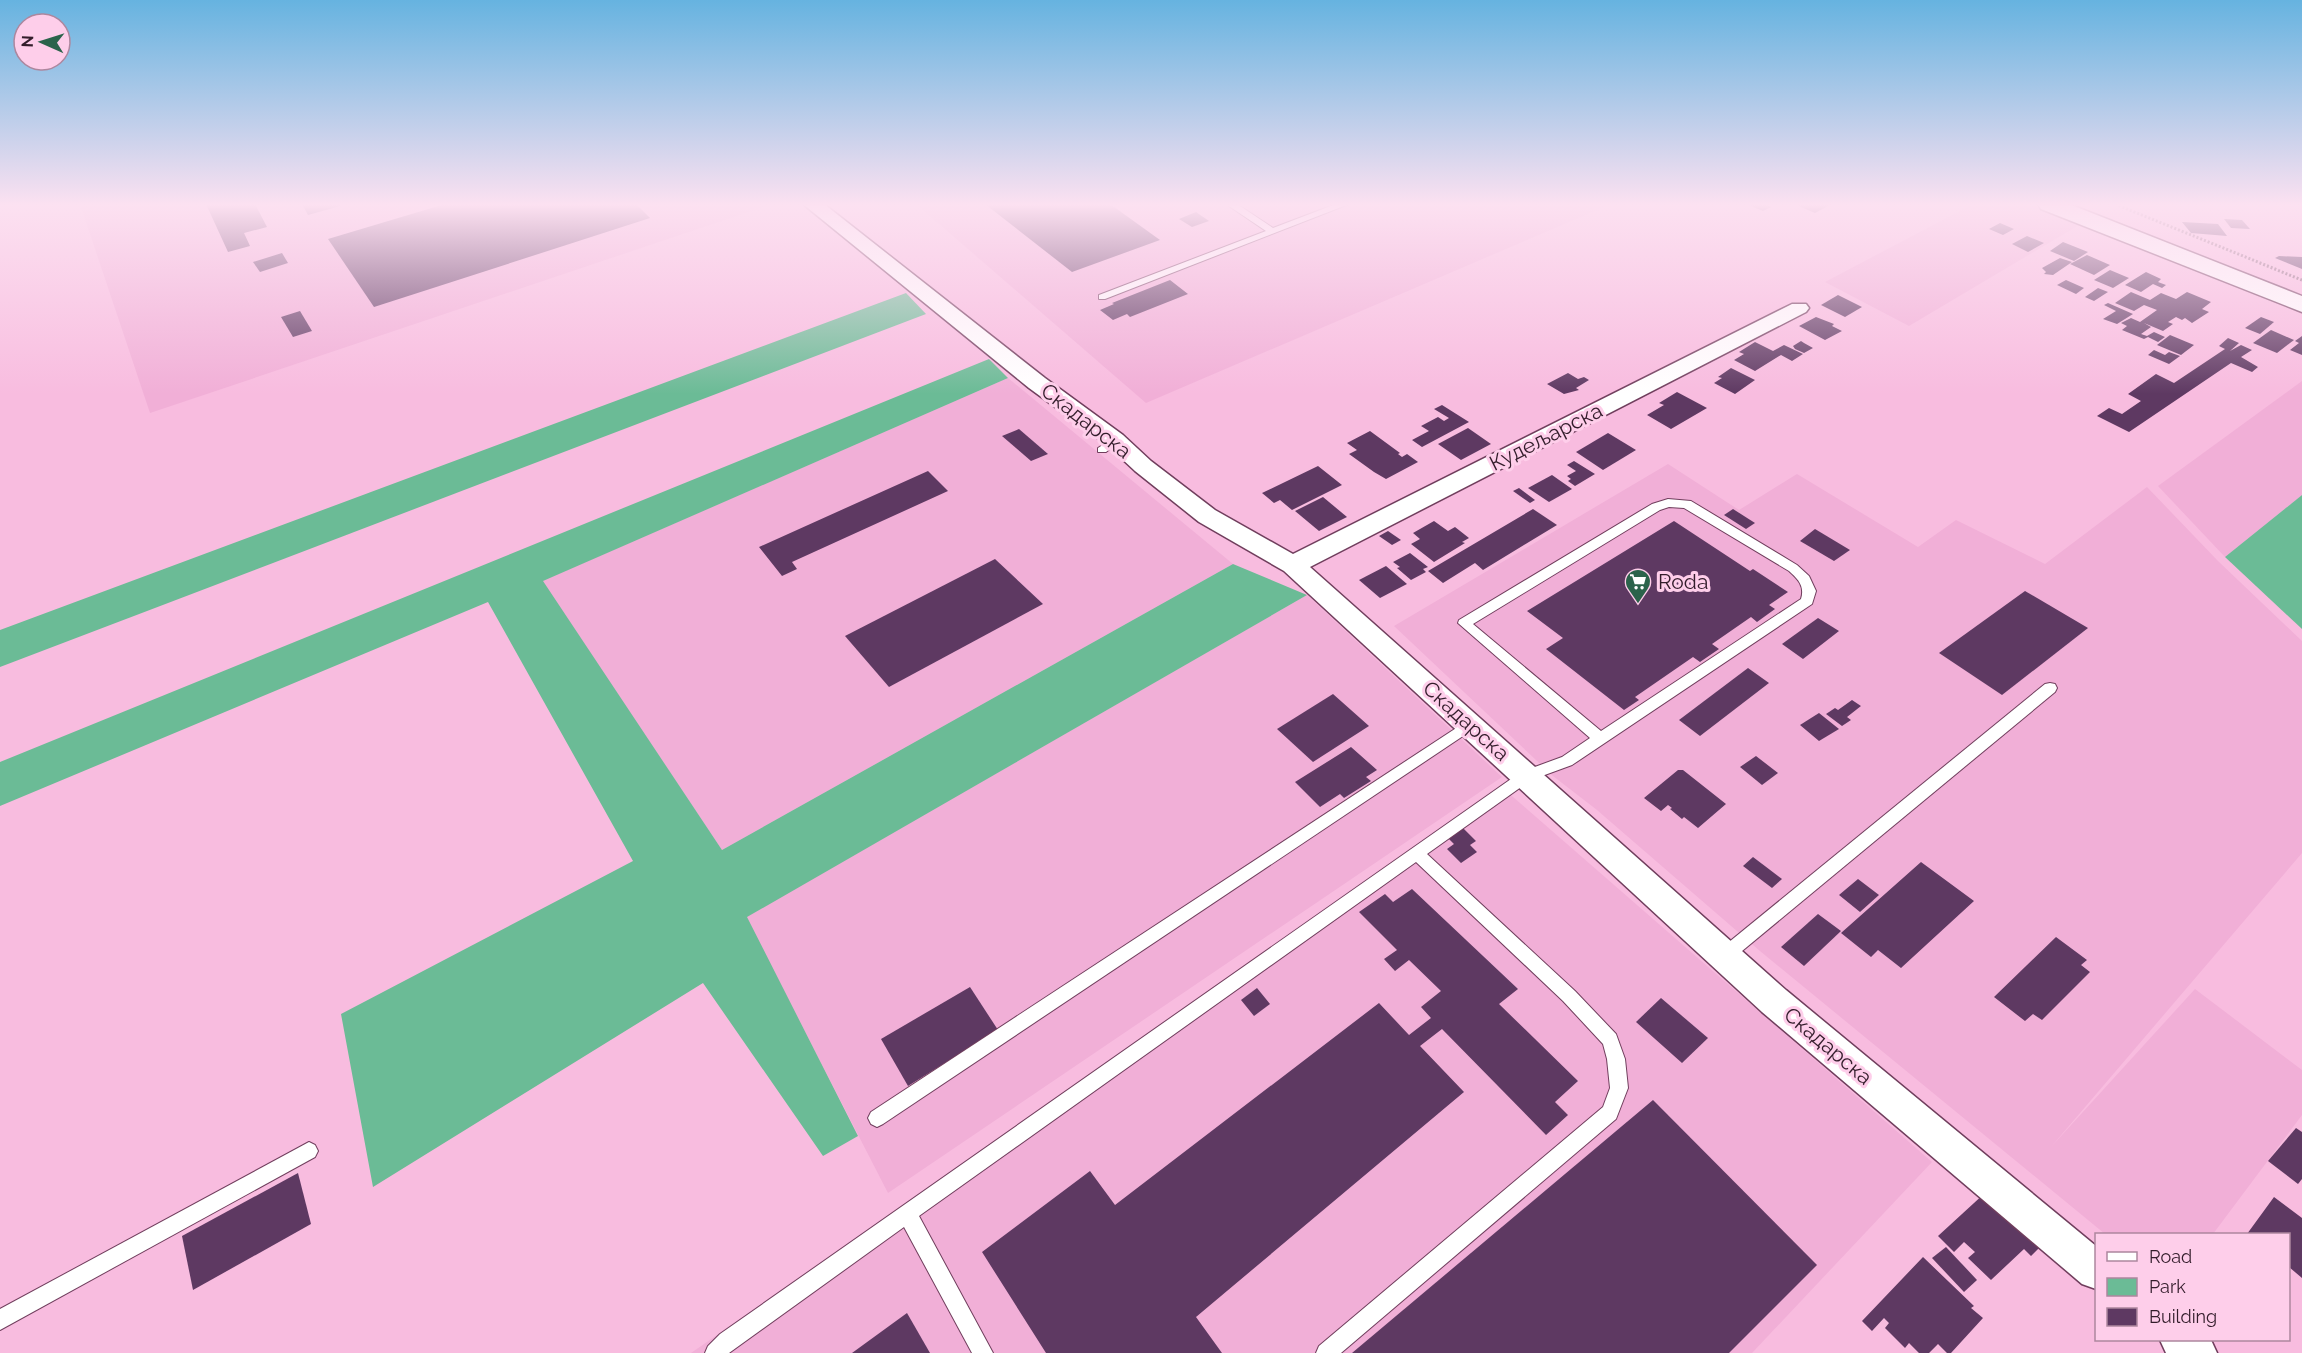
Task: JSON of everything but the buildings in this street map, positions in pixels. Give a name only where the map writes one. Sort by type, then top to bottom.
[{"type":"main road","points":[[2207,267],[2302,305]]},
{"type":"street","name":"Скадарска","points":[[891,267],[1037,383],[1108,445],[1143,466],[1207,516],[1293,565],[1783,1009],[2095,1268]]},
{"type":"street","name":"Кудељарска","points":[[1293,565],[1799,308]]},
{"type":"street","points":[[2181,1341],[2197,1353]]},
{"type":"lane","points":[[1102,297],[1181,267]]},
{"type":"lane","points":[[715,1353],[727,1341],[1526,776],[1567,761],[1600,739],[1807,601],[1810,591],[1805,579],[1792,568],[1687,504],[1668,503],[1656,507],[1464,623],[1600,739]]},
{"type":"lane","points":[[1724,956],[2050,688]]},
{"type":"lane","points":[[878,1118],[1470,724]]},
{"type":"lane","points":[[1326,1353],[1610,1113],[1619,1088],[1616,1059],[1610,1040],[1569,996],[1416,853]]},
{"type":"lane","points":[[0,1320],[309,1151]]},
{"type":"lane","points":[[907,1213],[983,1353]]},
{"type":"path","points":[[2270,267],[2302,280]]},
{"type":"shaded area","points":[[101,267],[584,267],[150,413]]},
{"type":"shaded area","points":[[989,267],[1463,267],[1146,403]]},
{"type":"shaded area","points":[[1853,267],[2008,267],[1909,326],[1825,282]]},
{"type":"shaded area","points":[[1008,378],[1233,564],[722,850],[542,581]]},
{"type":"shaded area","points":[[2302,381],[2302,495],[2225,557],[2158,486]]},
{"type":"shaded area","points":[[1668,464],[1739,510],[1797,474],[1918,547],[1956,520],[2045,564],[2147,487],[2218,561],[2302,641],[2302,853],[2051,1147],[2195,989],[2302,1070],[2302,1115],[2214,1233],[2104,1233],[1760,951],[1597,810],[1553,776],[1394,626]]},
{"type":"shaded area","points":[[1307,595],[1502,777],[888,1193],[746,917]]},
{"type":"shaded area","points":[[1505,790],[1932,1162],[1752,1353],[691,1353]]},
{"type":"green space","points":[[906,293],[926,314],[0,667],[0,630]]},
{"type":"green space","points":[[989,359],[1008,378],[543,581],[722,850],[1233,564],[1307,595],[747,917],[858,1136],[823,1156],[703,983],[373,1187],[341,1014],[633,861],[488,602],[0,806],[0,762]]},
{"type":"green space","points":[[2302,495],[2302,629],[2225,557]]},
{"type":"place","name":"Roda","points":[[1638,605]]}]
